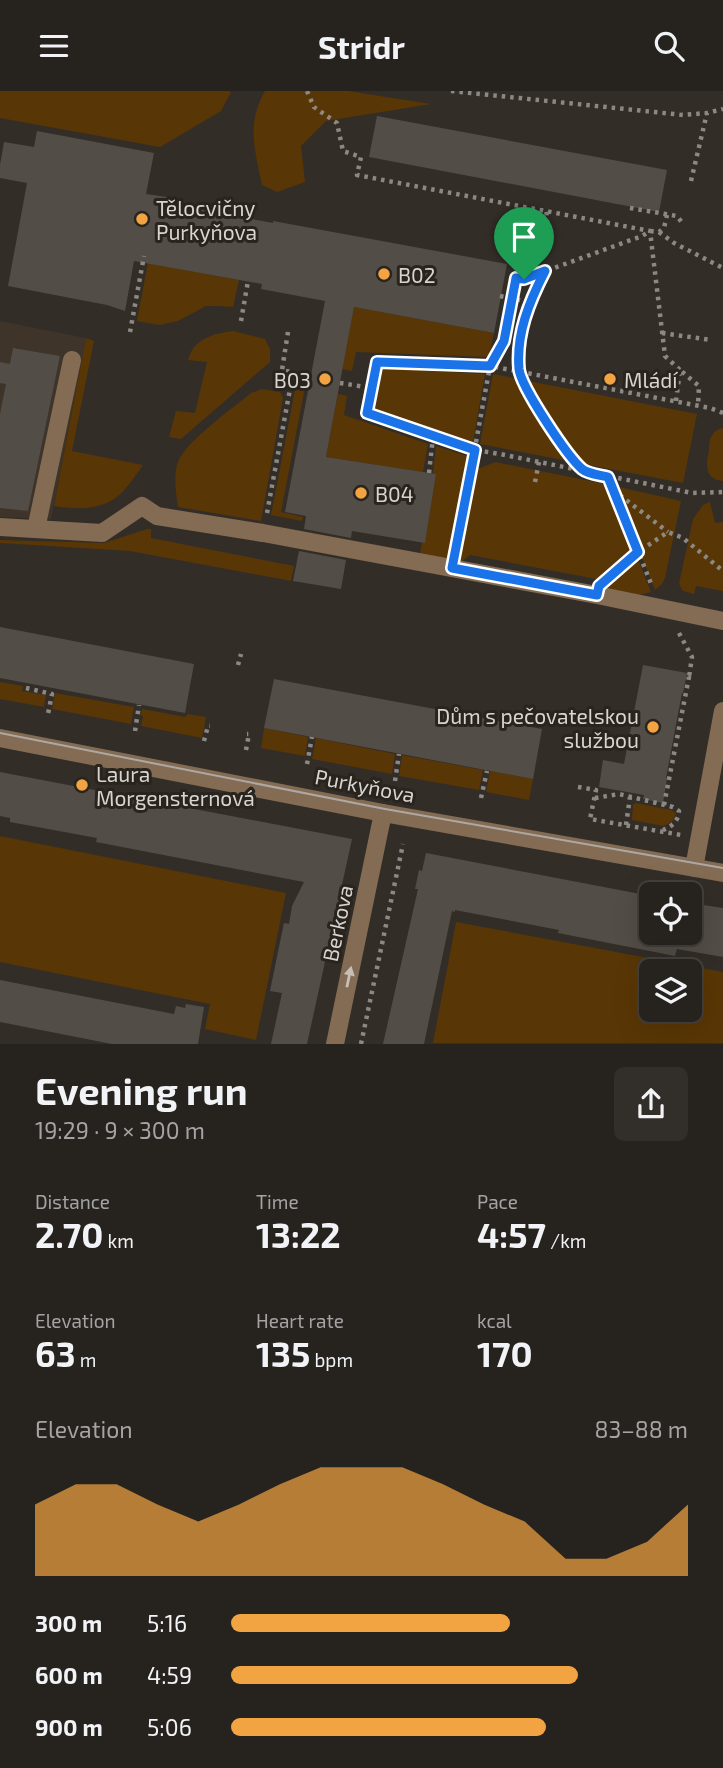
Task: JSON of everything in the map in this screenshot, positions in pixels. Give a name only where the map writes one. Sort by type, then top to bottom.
[{"type":"street","points":[[36,529],[72,360]]},
{"type":"street","points":[[0,527],[102,533],[142,506],[157,516],[452,568],[723,621]]},
{"type":"street","points":[[694,868],[723,711]]},
{"type":"street","name":"Purkyňova","points":[[0,738],[383,813],[723,873]]},
{"type":"street","name":"Berkova","points":[[335,1044],[383,813]]},
{"type":"path","points":[[307,91],[314,107],[337,123],[343,151],[361,157],[357,175],[659,232],[674,243],[723,268]]},
{"type":"path","points":[[451,91],[683,115],[723,109]]},
{"type":"path","points":[[691,181],[707,113]]},
{"type":"path","points":[[630,208],[677,216],[683,224]]},
{"type":"path","points":[[524,279],[546,234],[545,211]]},
{"type":"path","points":[[659,232],[664,229],[667,215]]},
{"type":"path","points":[[452,568],[490,366],[504,341],[516,278],[524,279],[650,231]]},
{"type":"path","points":[[650,231],[665,356],[699,386],[698,406]]},
{"type":"path","points":[[130,332],[144,256]]},
{"type":"path","points":[[545,271],[529,302],[520,335],[519,372],[549,426],[584,471]]},
{"type":"path","points":[[241,321],[248,281]]},
{"type":"path","points":[[500,296],[529,302]]},
{"type":"path","points":[[288,333],[282,370],[310,376]]},
{"type":"path","points":[[662,333],[711,340]]},
{"type":"path","points":[[723,413],[676,401],[490,366],[377,362],[367,413],[475,450],[692,493],[723,492]]},
{"type":"path","points":[[676,401],[680,370]]},
{"type":"path","points":[[266,514],[293,373]]},
{"type":"path","points":[[340,383],[372,388]]},
{"type":"path","points":[[429,473],[433,436]]},
{"type":"path","points":[[535,482],[539,461]]},
{"type":"path","points":[[608,477],[653,591],[667,610]]},
{"type":"path","points":[[613,489],[668,532],[683,538],[723,571]]},
{"type":"path","points":[[597,595],[599,586],[638,552],[668,532]]},
{"type":"path","points":[[238,665],[241,654]]},
{"type":"path","points":[[664,805],[692,657]]},
{"type":"path","points":[[26,688],[52,691],[48,714]]},
{"type":"path","points":[[135,731],[139,705]]},
{"type":"path","points":[[204,741],[210,726]]},
{"type":"path","points":[[246,750],[247,734]]},
{"type":"path","points":[[307,764],[312,737]]},
{"type":"path","points":[[395,781],[399,754]]},
{"type":"path","points":[[481,798],[487,771]]},
{"type":"path","points":[[578,787],[596,788],[590,819],[700,838]]},
{"type":"path","points":[[595,798],[619,794],[673,807],[679,811],[674,824],[661,831]]},
{"type":"path","points":[[626,825],[630,796]]},
{"type":"path","points":[[361,1044],[403,844]]},
{"type":"shaded area","points":[[0,91],[231,92],[221,111],[160,147],[0,118]]},
{"type":"shaded area","points":[[265,91],[348,91],[431,104],[326,121],[301,146],[305,182],[277,192],[262,185],[255,149],[254,126],[259,103]]},
{"type":"shaded area","points":[[149,257],[154,264],[239,280],[233,307],[206,306],[178,321],[159,325],[137,321]]},
{"type":"shaded area","points":[[354,307],[494,333],[489,357],[356,352],[352,371],[342,369]]},
{"type":"shaded area","points":[[0,321],[86,338],[51,519],[0,517]]},
{"type":"shaded area","points":[[233,331],[265,339],[270,349],[270,362],[181,439],[169,437],[176,411],[195,413],[207,362],[188,360],[191,353],[205,338]]},
{"type":"shaded area","points":[[86,338],[94,341],[72,451],[143,465],[130,484],[107,503],[84,508],[54,506]]},
{"type":"shaded area","points":[[383,368],[485,374],[473,442],[375,410]]},
{"type":"shaded area","points":[[493,374],[697,414],[683,483],[480,444]]},
{"type":"shaded area","points":[[296,385],[305,387],[281,512],[303,517],[302,521],[271,515]]},
{"type":"shaded area","points":[[262,389],[280,392],[283,398],[261,521],[178,507],[176,473],[183,454],[222,416],[251,393]]},
{"type":"shaded area","points":[[338,394],[347,396],[344,415],[428,444],[423,472],[326,457]]},
{"type":"shaded area","points":[[723,428],[723,481],[709,474],[707,465],[711,437]]},
{"type":"shaded area","points":[[436,446],[470,457],[450,560],[420,555],[422,542],[425,542],[436,474],[433,473]]},
{"type":"shaded area","points":[[495,462],[609,486],[651,592],[639,595],[598,587],[596,579],[470,555],[461,562],[476,472]]},
{"type":"shaded area","points":[[614,486],[681,501],[665,578],[655,590]]},
{"type":"shaded area","points":[[710,502],[715,523],[723,522],[723,591],[696,586],[694,594],[683,591],[679,584],[693,519],[703,505]]},
{"type":"shaded area","points":[[151,529],[151,538],[294,566],[291,581],[130,551],[0,543],[0,540],[104,543]]},
{"type":"shaded area","points":[[0,682],[23,686],[22,691],[46,695],[44,707],[0,699]]},
{"type":"shaded area","points":[[55,693],[134,707],[131,724],[52,709]]},
{"type":"shaded area","points":[[142,709],[186,717],[187,714],[206,717],[202,738],[141,726]]},
{"type":"shaded area","points":[[264,728],[308,737],[305,756],[261,748]]},
{"type":"shaded area","points":[[316,738],[395,754],[392,774],[312,759]]},
{"type":"shaded area","points":[[402,755],[483,770],[479,790],[399,776]]},
{"type":"shaded area","points":[[490,771],[533,779],[529,800],[486,792]]},
{"type":"shaded area","points":[[635,803],[676,813],[672,822],[663,826],[632,820]]},
{"type":"shaded area","points":[[0,836],[286,893],[256,1040],[205,1029],[210,1004],[0,962]]},
{"type":"shaded area","points":[[456,922],[654,959],[639,959],[639,1022],[702,1022],[702,968],[723,972],[723,1043],[433,1043]]},
{"type":"building","points":[[377,116],[667,170],[659,212],[369,157]]},
{"type":"building","points":[[37,131],[154,153],[146,194],[167,197],[166,203],[507,264],[494,333],[354,307],[326,457],[436,474],[425,543],[352,531],[351,538],[304,529],[306,516],[285,512],[325,301],[261,289],[262,284],[134,261],[125,311],[107,305],[8,286],[27,183],[0,178],[4,142],[34,147]]},
{"type":"building","points":[[13,348],[60,356],[28,511],[0,508],[0,414],[6,384],[0,383],[0,362],[10,364]]},
{"type":"building","points":[[299,551],[346,560],[341,589],[293,581]]},
{"type":"building","points":[[0,627],[194,664],[185,713],[0,678]]},
{"type":"building","name":"Dům s pečovatelskou službou","points":[[643,665],[687,673],[663,803],[643,799],[644,795],[599,787],[603,760],[624,764]]},
{"type":"building","points":[[274,679],[542,729],[533,779],[264,728]]},
{"type":"building","points":[[0,772],[352,839],[307,1044],[271,1044],[282,993],[270,991],[284,923],[289,924],[292,906],[304,882],[96,842],[97,838],[10,822],[10,818],[0,816]]},
{"type":"building","points":[[426,853],[639,894],[639,945],[702,945],[702,905],[723,908],[723,957],[677,949],[675,956],[455,910],[452,911],[424,1044],[383,1044],[418,889],[415,889],[419,870],[422,871]]},
{"type":"building","points":[[0,980],[174,1014],[176,1006],[185,1008],[186,1004],[204,1007],[198,1044],[112,1044],[0,1022]]},
{"type":"tram line","points":[[0,733],[385,809],[723,868]]},
{"type":"place","name":"Tělocvičny Purkyňova","points":[[142,219]]},
{"type":"place","name":"B02","points":[[384,274]]},
{"type":"place","name":"B03","points":[[325,379]]},
{"type":"place","name":"Mládí","points":[[610,379]]},
{"type":"place","name":"B04","points":[[361,493]]},
{"type":"place","name":"Dům s pečovatelskou službou","points":[[653,727]]},
{"type":"place","name":"Laura Morgensternová","points":[[82,785]]},
{"type":"route","points":[[545,271],[529,302],[520,335],[519,372],[549,426],[584,471],[608,477],[638,552],[599,586],[597,595],[452,568],[475,450],[367,413],[377,362],[490,366],[504,341],[516,278],[524,279],[545,271]]}]
